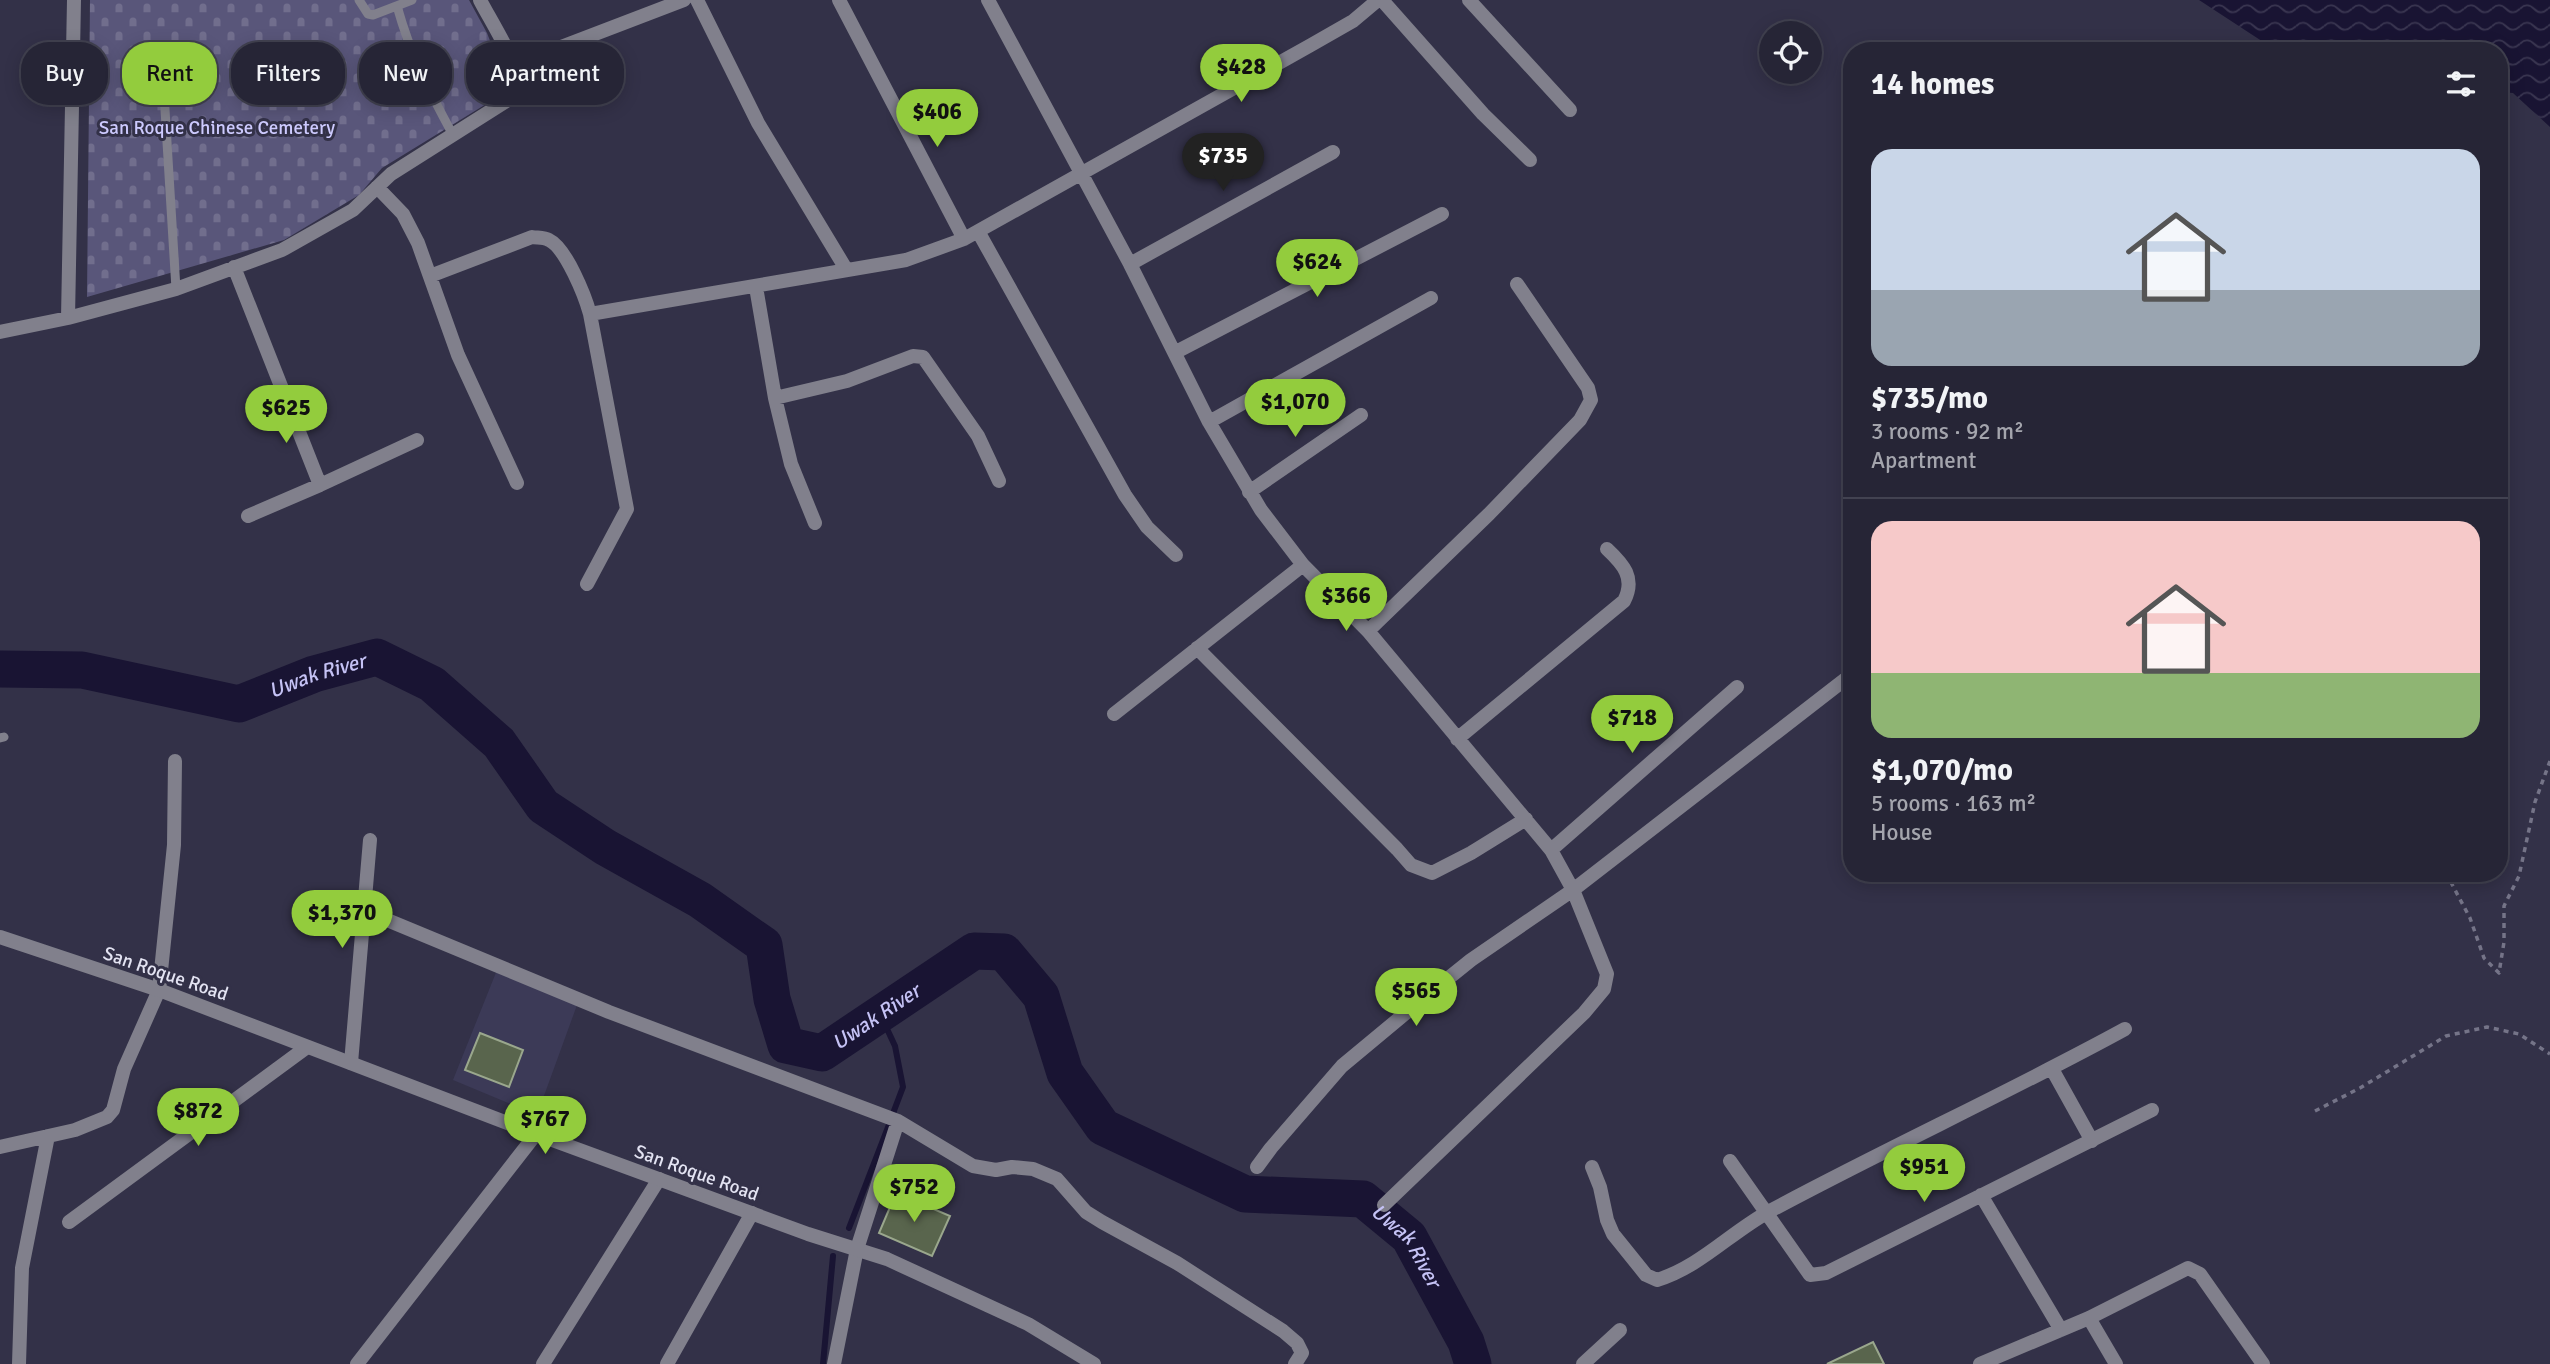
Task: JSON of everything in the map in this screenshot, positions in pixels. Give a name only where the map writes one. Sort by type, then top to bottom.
[{"type":"street","points":[[68,318],[74,0]]},
{"type":"street","points":[[480,0],[502,42]]},
{"type":"street","points":[[574,42],[684,0]]},
{"type":"street","points":[[697,0],[758,123],[846,269]]},
{"type":"street","points":[[839,0],[964,239]]},
{"type":"street","points":[[590,314],[906,260],[964,239],[1311,46],[1353,21],[1380,0],[1483,114],[1530,160]]},
{"type":"street","points":[[1469,0],[1570,110]]},
{"type":"street","points":[[990,1],[1176,352],[1209,422],[1249,492],[1303,565],[1368,631],[1551,849],[1573,890],[1607,974],[1604,989],[1584,1013],[1384,1205]]},
{"type":"street","points":[[0,332],[68,318],[176,289],[282,250],[353,210],[391,174],[500,105]]},
{"type":"street","points":[[1130,264],[1333,152]]},
{"type":"street","points":[[377,187],[403,215],[418,243],[458,355],[517,483]]},
{"type":"street","points":[[1176,352],[1442,214]]},
{"type":"street","points":[[979,233],[1125,495],[1147,527],[1176,555]]},
{"type":"street","points":[[430,276],[532,237],[546,238],[555,244],[575,276],[590,314],[627,509],[587,584]]},
{"type":"street","points":[[234,267],[320,485]]},
{"type":"street","points":[[1368,631],[1489,514],[1580,420],[1591,400],[1588,388],[1517,284]]},
{"type":"street","points":[[756,287],[775,398],[791,464],[815,523]]},
{"type":"street","points":[[1209,422],[1431,298]]},
{"type":"street","points":[[775,398],[847,381],[914,356],[923,357],[978,436],[999,481]]},
{"type":"street","points":[[1249,492],[1361,415]]},
{"type":"street","points":[[248,516],[417,440]]},
{"type":"street","points":[[1458,739],[1624,601],[1630,581],[1626,570],[1607,549]]},
{"type":"street","points":[[1114,714],[1303,565]]},
{"type":"street","points":[[1197,648],[1411,865],[1432,873],[1526,819]]},
{"type":"street","points":[[1257,1167],[1271,1147],[1342,1066],[1471,960],[1573,890],[1843,681]]},
{"type":"street","points":[[1551,849],[1737,687]]},
{"type":"street","points":[[0,1147],[75,1130],[98,1122],[113,1110],[124,1069],[159,990],[174,845],[176,761]]},
{"type":"street","points":[[351,1063],[370,840]]},
{"type":"street","points":[[363,910],[609,1012],[898,1121],[983,1170],[1012,1167],[1033,1170],[1057,1179],[1086,1212],[1177,1263],[1283,1331],[1297,1343],[1302,1353],[1295,1364]]},
{"type":"street","name":"San Roque Road","points":[[0,937],[159,990],[536,1134],[926,1275],[994,1307],[1069,1347],[1094,1364]]},
{"type":"street","points":[[1592,1167],[1600,1187],[1606,1220],[1613,1234],[1646,1275],[1657,1280],[1679,1273],[1767,1212],[2052,1069],[2125,1029]]},
{"type":"street","points":[[69,1222],[307,1047]]},
{"type":"street","points":[[2052,1069],[2092,1141]]},
{"type":"street","points":[[1730,1161],[1810,1275],[1826,1273],[2152,1110]]},
{"type":"street","points":[[834,1364],[857,1249],[898,1121]]},
{"type":"street","points":[[357,1364],[536,1134]]},
{"type":"street","points":[[19,1364],[22,1268],[48,1136]]},
{"type":"street","points":[[543,1364],[659,1179]]},
{"type":"street","points":[[1982,1195],[2061,1330]]},
{"type":"street","points":[[667,1364],[752,1213]]},
{"type":"street","points":[[1980,1364],[2089,1318],[2188,1268],[2200,1274],[2263,1364]]},
{"type":"street","points":[[2089,1318],[2116,1364]]},
{"type":"street","points":[[1583,1364],[1620,1331]]},
{"type":"lane","points":[[359,0],[368,14],[373,15],[412,0]]},
{"type":"lane","points":[[397,6],[408,47],[422,79],[453,135]]},
{"type":"lane","points":[[165,105],[176,289]]},
{"type":"path","points":[[2451,882],[2470,918],[2484,958],[2499,973],[2504,942],[2504,906],[2519,876],[2535,802],[2550,761]]},
{"type":"path","points":[[2315,1111],[2360,1088],[2446,1036],[2487,1027],[2519,1034],[2550,1054]]},
{"type":"shaded area","points":[[497,970],[577,1005],[537,1115],[453,1080]]},
{"type":"green space","name":"San Roque Chinese Cemetery","points":[[90,0],[469,0],[490,42],[466,42],[466,105],[485,105],[382,168],[359,195],[284,240],[87,297],[89,105],[108,105],[108,42],[90,42]]},
{"type":"water","points":[[2199,0],[2550,0],[2550,127],[2513,93],[2508,93],[2508,42],[2263,42]]},
{"type":"building","points":[[480,1033],[523,1050],[509,1087],[465,1070]]},
{"type":"building","points":[[896,1193],[950,1216],[932,1256],[879,1233]]},
{"type":"building","points":[[1873,1342],[1884,1364],[1827,1364]]},
{"type":"waterway","name":"Uwak River","points":[[0,669],[82,670],[239,704],[314,674],[377,657],[432,684],[499,743],[543,806],[605,847],[700,900],[764,945],[772,999],[786,1045],[822,1053],[974,951],[1004,952],[1041,996],[1065,1073],[1103,1127],[1245,1194],[1363,1199],[1409,1237],[1466,1342],[1473,1364]]},
{"type":"waterway","points":[[888,1031],[895,1046],[903,1087],[892,1116]]},
{"type":"waterway","points":[[849,1228],[890,1122]]},
{"type":"waterway","points":[[823,1364],[833,1256]]}]
